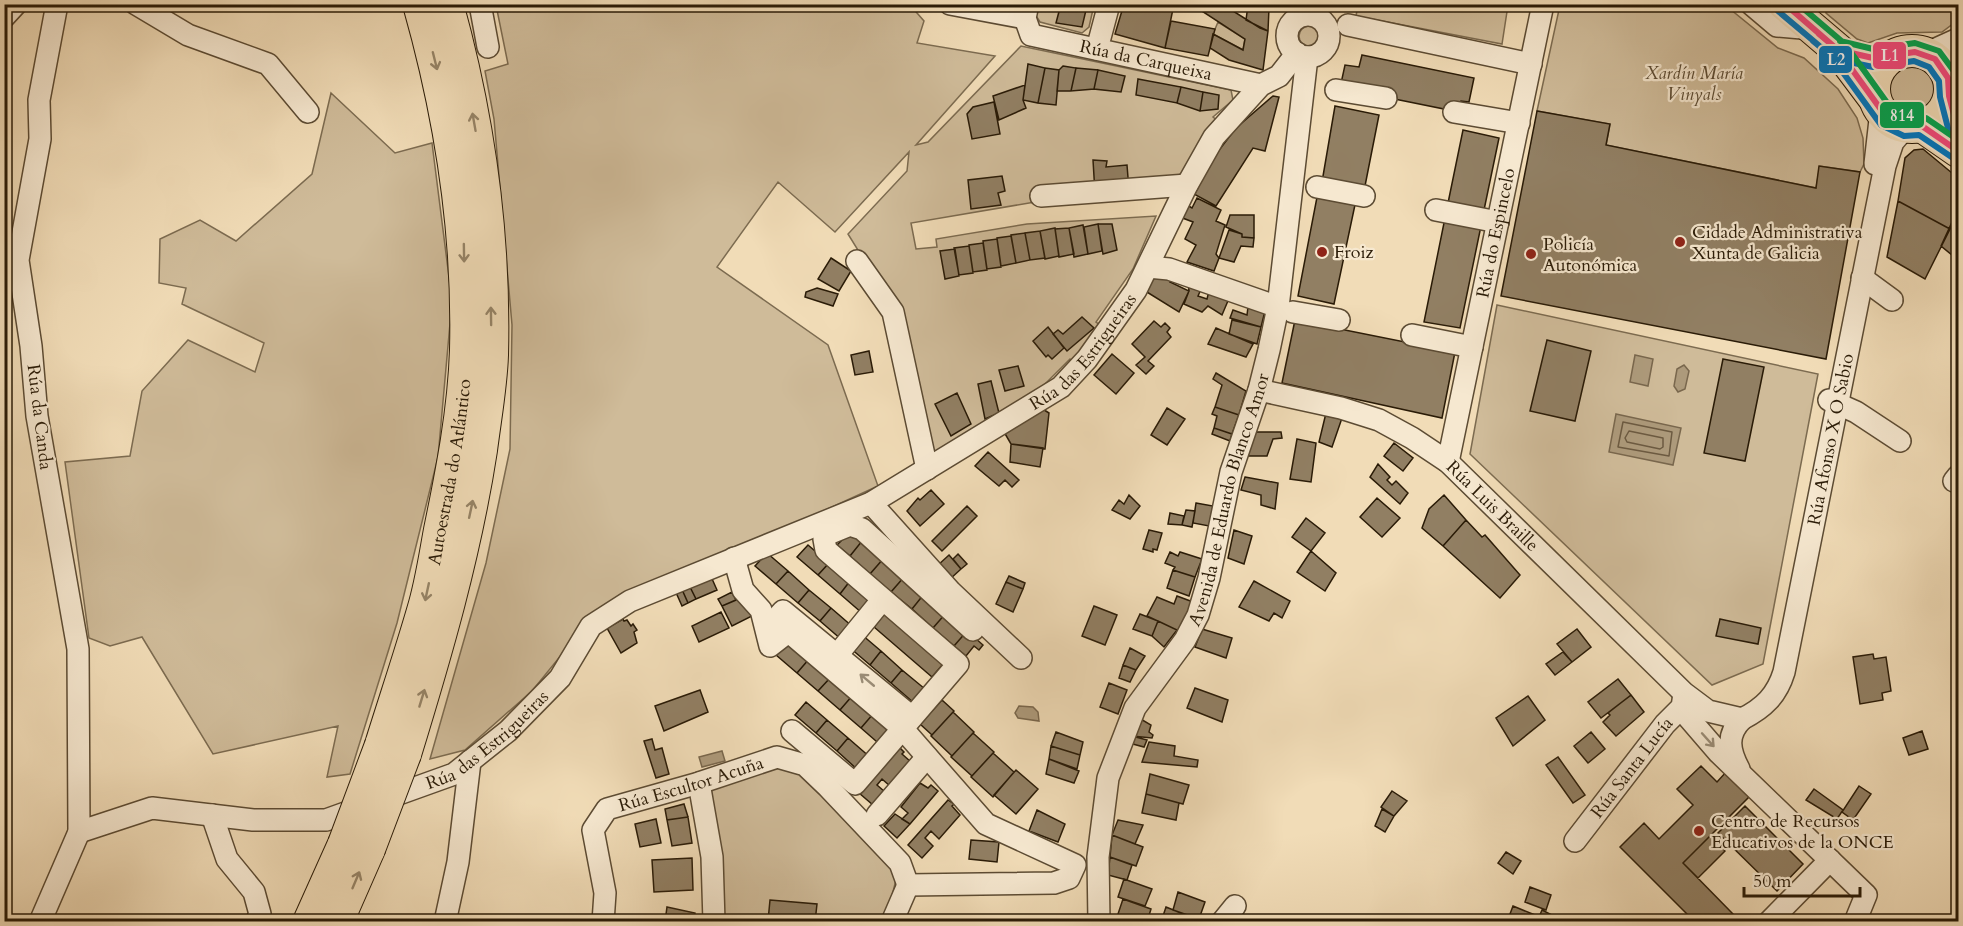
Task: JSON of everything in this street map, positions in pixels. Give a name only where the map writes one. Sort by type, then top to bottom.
[{"type":"highway","name":"Autoestrada do Atlántico","points":[[393,749],[448,494],[461,412],[466,351],[463,235],[456,171],[435,62],[419,4]]},
{"type":"highway","name":"Autoestrada do Atlántico","points":[[328,912],[357,847],[393,749],[448,614],[471,510],[492,356],[490,233],[483,171],[463,61],[447,4]]},
{"type":"highway","points":[[1803,15],[1838,50],[1896,116],[1959,151]]},
{"type":"highway","points":[[1838,50],[1863,57],[1890,57],[1902,52],[1925,54],[1952,76],[1959,130]]},
{"type":"highway","points":[[1890,57],[1876,76],[1896,116]]},
{"type":"highway","points":[[1896,116],[1937,118],[1945,108],[1952,76]]},
{"type":"street","points":[[4,17],[16,4]]},
{"type":"street","name":"Rúa da Canda","points":[[57,4],[39,99],[40,139],[18,260],[32,346],[37,416],[78,649],[79,832]]},
{"type":"street","points":[[136,4],[188,36],[268,64],[308,112]]},
{"type":"street","points":[[480,4],[488,47]]},
{"type":"street","name":"Rúa da Carqueixa","points":[[950,4],[1028,19],[1097,50],[1261,85]]},
{"type":"street","points":[[1097,50],[1109,4]]},
{"type":"street","name":"Rúa do Espincelo","points":[[1448,462],[1544,4]]},
{"type":"street","points":[[1751,4],[1777,26],[1803,15]]},
{"type":"street","points":[[1312,11],[1329,30],[1328,44],[1320,54],[1302,55],[1289,44],[1288,30],[1295,19],[1312,11]]},
{"type":"street","points":[[1348,26],[1531,64]]},
{"type":"street","points":[[1925,54],[1959,39]]},
{"type":"street","name":"Rúa das Estrigueiras","points":[[79,832],[152,808],[253,820],[294,822],[326,820],[454,774],[508,731],[560,678],[591,626],[630,601],[871,503],[1061,387],[1087,359],[1108,331],[1148,267],[1187,185],[1214,137],[1261,85],[1279,76],[1302,55]]},
{"type":"street","name":"Avenida de Eduardo Blanco Amor","points":[[1099,921],[1098,857],[1108,778],[1115,753],[1140,700],[1185,640],[1198,615],[1209,578],[1231,472],[1286,309],[1302,55]]},
{"type":"street","points":[[1336,90],[1386,98]]},
{"type":"street","points":[[1454,111],[1519,123]]},
{"type":"street","name":"Rúa Afonso X O Sabio","points":[[1720,715],[1758,699],[1776,670],[1896,116]]},
{"type":"street","name":"Rúa Afonso X O Sabio","points":[[1742,719],[1767,703],[1776,692],[1784,672],[1879,147],[1896,116]]},
{"type":"street","points":[[1041,196],[1187,185]]},
{"type":"street","points":[[1317,187],[1364,196]]},
{"type":"street","points":[[1436,210],[1498,222]]},
{"type":"street","points":[[857,261],[893,312],[927,469]]},
{"type":"street","points":[[1148,267],[1169,269],[1286,309],[1339,320]]},
{"type":"street","points":[[1862,278],[1892,300]]},
{"type":"street","points":[[1413,335],[1472,347]]},
{"type":"street","name":"Rúa Luis Braille","points":[[1259,390],[1341,408],[1379,420],[1448,462],[1683,700]]},
{"type":"street","points":[[1833,402],[1856,411],[1900,441]]},
{"type":"street","points":[[871,503],[951,592],[1021,657]]},
{"type":"street","points":[[792,731],[855,784],[958,664],[826,550],[824,539],[828,534],[850,525],[862,529],[973,630]]},
{"type":"street","points":[[734,558],[743,590],[761,610],[770,646],[788,632],[775,620],[783,611],[833,660],[907,723],[927,757],[986,824],[1075,865]]},
{"type":"street","points":[[833,660],[882,600]]},
{"type":"street","points":[[1683,700],[1707,711],[1742,719],[1732,731],[1730,740],[1730,753],[1739,770]]},
{"type":"street","points":[[1683,700],[1687,716],[1718,752],[1866,895],[1855,921]]},
{"type":"street","name":"Rúa Santa Lucía","points":[[1575,841],[1683,700]]},
{"type":"street","points":[[877,815],[927,757]]},
{"type":"street","name":"Rúa Escultor Acuña","points":[[603,921],[605,893],[593,830],[607,809],[777,758],[805,765],[900,864],[908,885]]},
{"type":"street","points":[[445,921],[458,862],[470,761]]},
{"type":"street","points":[[699,783],[712,857],[714,921]]},
{"type":"street","points":[[215,815],[227,859],[254,892],[263,919]]},
{"type":"street","points":[[40,921],[79,832]]},
{"type":"street","points":[[892,921],[908,885],[1054,883],[1069,878],[1075,865],[1091,855],[1098,857]]},
{"type":"street","points":[[1769,921],[1830,860]]},
{"type":"street","points":[[1075,865],[1079,882],[1098,888]]},
{"type":"green space","points":[[523,4],[910,5],[924,21],[917,43],[995,56],[916,145],[928,142],[1021,46],[1231,90],[1233,100],[1213,117],[1219,122],[1181,182],[1035,202],[911,223],[916,249],[937,247],[936,239],[1027,224],[1156,216],[1133,269],[1096,322],[1108,331],[1079,368],[1070,359],[1040,389],[932,456],[900,318],[848,234],[907,171],[909,152],[835,232],[778,182],[717,267],[828,345],[878,486],[593,616],[532,691],[465,750],[430,759],[486,563],[510,449],[512,325],[494,119],[485,71],[508,64],[497,10]]},
{"type":"green space","points":[[1358,4],[1508,5],[1502,44],[1356,16]]},
{"type":"green space","points":[[1825,4],[1958,5],[1958,20],[1942,32],[1897,33],[1868,43],[1857,39],[1826,13]]},
{"type":"green space","points":[[1035,5],[1094,5],[1089,27],[1082,33],[1040,22],[1033,11]]},
{"type":"green space","name":"Xardín María Vinyals","points":[[1560,5],[1725,5],[1778,48],[1804,58],[1838,89],[1857,118],[1863,138],[1864,164],[1860,172],[1820,166],[1816,188],[1606,145],[1610,124],[1537,111]]},
{"type":"green space","points":[[1218,22],[1245,39],[1243,50],[1213,34]]},
{"type":"green space","points":[[1309,26],[1316,29],[1319,36],[1316,43],[1309,46],[1302,43],[1299,36],[1302,29]]},
{"type":"green space","points":[[1905,61],[1917,61],[1927,65],[1935,73],[1939,89],[1935,105],[1927,113],[1917,117],[1905,117],[1895,113],[1887,105],[1883,95],[1883,83],[1887,73],[1895,65]]},
{"type":"green space","points":[[331,93],[395,153],[432,143],[452,301],[438,457],[397,623],[350,774],[327,777],[338,726],[213,754],[142,637],[110,646],[89,638],[65,462],[130,456],[142,391],[188,340],[255,372],[264,343],[182,304],[186,288],[159,283],[160,239],[200,220],[236,241],[312,174]]},
{"type":"green space","points":[[1497,305],[1818,374],[1763,664],[1712,685],[1470,454]]},
{"type":"green space","points":[[777,757],[805,765],[900,863],[886,921],[714,921],[699,783]]},
{"type":"water","points":[[1635,355],[1653,359],[1648,386],[1630,382]]},
{"type":"water","points":[[1684,365],[1689,371],[1685,389],[1678,392],[1674,386],[1677,369]]},
{"type":"water","points":[[1616,414],[1681,428],[1673,465],[1609,452]]},
{"type":"water","points":[[1019,706],[1033,707],[1038,712],[1039,721],[1018,718],[1015,713]]},
{"type":"water","points":[[722,751],[725,761],[702,767],[699,757]]},
{"type":"building","points":[[1061,4],[1086,10],[1082,27],[1056,23]]},
{"type":"building","points":[[1068,4],[1094,4],[1092,11]]},
{"type":"building","points":[[1124,4],[1174,4],[1165,48],[1115,34]]},
{"type":"building","points":[[1191,4],[1222,4],[1268,31],[1263,70],[1229,60],[1210,48],[1213,34],[1243,50],[1245,39]]},
{"type":"building","points":[[1248,5],[1269,8],[1268,31],[1246,20]]},
{"type":"building","points":[[1171,21],[1215,29],[1208,56],[1165,48]]},
{"type":"building","points":[[1362,55],[1474,78],[1469,102],[1461,101],[1459,112],[1340,88],[1345,65],[1359,67]]},
{"type":"building","points":[[1028,64],[1045,68],[1038,103],[1023,100]]},
{"type":"building","points":[[1063,66],[1076,68],[1071,91],[1057,91],[1059,70]]},
{"type":"building","points":[[1045,68],[1059,70],[1056,105],[1038,103]]},
{"type":"building","points":[[1076,68],[1098,70],[1094,89],[1071,91]]},
{"type":"building","points":[[1098,70],[1125,76],[1121,92],[1094,89]]},
{"type":"building","points":[[1138,79],[1181,87],[1177,103],[1136,95]]},
{"type":"building","points":[[1025,85],[1023,100],[1026,108],[999,120],[993,96]]},
{"type":"building","points":[[1181,87],[1203,92],[1200,111],[1177,103]]},
{"type":"building","points":[[1203,92],[1219,95],[1218,109],[1200,111]]},
{"type":"building","points":[[1273,96],[1279,97],[1265,151],[1253,148],[1216,206],[1192,193],[1203,171],[1236,128]]},
{"type":"building","points":[[994,102],[1000,134],[972,139],[967,114],[973,107]]},
{"type":"building","points":[[1335,106],[1379,115],[1364,191],[1322,182]]},
{"type":"building","name":"Cidade Administrativa Xunta de Galicia","points":[[1537,111],[1610,124],[1606,145],[1816,188],[1819,166],[1860,172],[1826,359],[1501,296]]},
{"type":"building","points":[[1463,130],[1499,138],[1484,210],[1448,203]]},
{"type":"building","points":[[1923,149],[1958,178],[1958,209],[1950,229],[1898,201],[1905,158],[1914,150]]},
{"type":"building","points":[[1093,160],[1107,161],[1106,167],[1127,165],[1129,190],[1095,193]]},
{"type":"building","points":[[1002,176],[1005,191],[998,193],[1001,205],[971,209],[968,180]]},
{"type":"building","points":[[1318,192],[1356,200],[1334,304],[1298,296]]},
{"type":"building","points":[[1197,198],[1221,210],[1216,221],[1225,225],[1216,254],[1219,258],[1214,271],[1187,262],[1196,245],[1185,239],[1193,222],[1180,217],[1187,205],[1192,208]]},
{"type":"building","points":[[1898,201],[1950,229],[1925,279],[1887,257]]},
{"type":"building","points":[[1958,209],[1958,260],[1941,246]]},
{"type":"building","points":[[1230,215],[1254,215],[1254,238],[1242,237],[1242,234],[1226,227]]},
{"type":"building","points":[[1445,218],[1481,226],[1460,328],[1424,322]]},
{"type":"building","points":[[1098,224],[1112,224],[1117,250],[1103,254]]},
{"type":"building","points":[[1098,224],[1102,251],[1088,254],[1084,227]]},
{"type":"building","points":[[1083,225],[1088,254],[1074,257],[1069,228]]},
{"type":"building","points":[[1055,228],[1059,256],[1045,259],[1040,231]]},
{"type":"building","points":[[1069,228],[1074,254],[1059,257],[1055,229]]},
{"type":"building","points":[[1229,230],[1242,234],[1242,237],[1254,238],[1253,247],[1241,246],[1234,262],[1219,258]]},
{"type":"building","points":[[1040,231],[1045,258],[1030,260],[1025,233]]},
{"type":"building","points":[[1025,233],[1030,260],[1016,263],[1011,235]]},
{"type":"building","points":[[1011,236],[1016,263],[1001,266],[997,238]]},
{"type":"building","points":[[997,239],[1001,267],[987,269],[983,241]]},
{"type":"building","points":[[983,243],[987,270],[973,272],[969,245]]},
{"type":"building","points":[[969,246],[973,273],[959,275],[954,248]]},
{"type":"building","points":[[955,249],[959,276],[945,279],[940,251]]},
{"type":"building","points":[[831,258],[851,271],[839,291],[818,279]]},
{"type":"building","points":[[1153,277],[1174,277],[1170,282],[1189,291],[1179,312],[1142,289]]},
{"type":"building","points":[[1188,282],[1202,287],[1198,296],[1207,299],[1209,291],[1230,296],[1222,315],[1208,306],[1202,312],[1184,304],[1189,291]]},
{"type":"building","points":[[817,288],[838,294],[833,306],[805,297],[806,292]]},
{"type":"building","points":[[1248,307],[1265,311],[1261,327],[1230,318],[1233,310],[1247,315]]},
{"type":"building","points":[[1082,317],[1094,328],[1067,351],[1053,334],[1058,330],[1063,334]]},
{"type":"building","points":[[1232,320],[1261,327],[1257,344],[1229,334]]},
{"type":"building","points":[[1295,320],[1455,352],[1442,418],[1282,383]]},
{"type":"building","points":[[1154,321],[1161,327],[1165,323],[1170,328],[1167,332],[1171,337],[1148,361],[1154,366],[1146,374],[1136,365],[1145,357],[1132,344]]},
{"type":"building","points":[[1048,327],[1064,348],[1052,359],[1048,355],[1046,357],[1033,341]]},
{"type":"building","points":[[1216,328],[1253,344],[1246,357],[1208,344]]},
{"type":"building","points":[[1547,340],[1591,351],[1575,421],[1530,411]]},
{"type":"building","points":[[869,351],[873,372],[855,375],[851,355]]},
{"type":"building","points":[[1112,354],[1134,373],[1116,394],[1094,375]]},
{"type":"building","points":[[1723,359],[1764,367],[1745,461],[1704,453]]},
{"type":"building","points":[[1018,366],[1024,386],[1005,391],[999,370]]},
{"type":"building","points":[[1216,373],[1246,391],[1239,415],[1215,407],[1222,385],[1213,379]]},
{"type":"building","points":[[991,381],[999,413],[985,419],[978,384]]},
{"type":"building","points":[[957,393],[971,424],[951,436],[935,404]]},
{"type":"building","points":[[1215,407],[1239,415],[1232,434],[1214,428],[1217,416],[1212,414]]},
{"type":"building","points":[[1041,408],[1049,413],[1045,449],[1011,444],[1004,432]]},
{"type":"building","points":[[1167,408],[1185,419],[1167,445],[1151,435]]},
{"type":"building","points":[[1326,413],[1342,418],[1332,447],[1319,442]]},
{"type":"building","points":[[1214,428],[1232,434],[1230,441],[1212,434]]},
{"type":"building","points":[[1252,432],[1281,432],[1282,438],[1273,439],[1267,456],[1244,456]]},
{"type":"building","points":[[1297,439],[1316,443],[1311,482],[1290,479]]},
{"type":"building","points":[[1394,443],[1413,458],[1403,471],[1384,456]]},
{"type":"building","points":[[1011,444],[1043,448],[1040,467],[1010,462]]},
{"type":"building","points":[[988,452],[1019,480],[1012,487],[1005,480],[999,486],[975,466]]},
{"type":"building","points":[[1378,464],[1390,477],[1387,480],[1392,485],[1396,481],[1408,493],[1400,504],[1370,477]]},
{"type":"building","points":[[1245,477],[1278,483],[1275,509],[1261,505],[1261,495],[1241,490]]},
{"type":"building","points":[[931,490],[944,504],[920,526],[907,511],[918,498],[920,500]]},
{"type":"building","points":[[1129,495],[1140,506],[1130,519],[1112,510],[1119,500],[1124,504]]},
{"type":"building","points":[[1444,495],[1466,520],[1443,546],[1422,528],[1429,509]]},
{"type":"building","points":[[1377,498],[1400,518],[1382,537],[1360,517]]},
{"type":"building","points":[[1196,503],[1213,506],[1209,526],[1193,523]]},
{"type":"building","points":[[967,506],[977,516],[942,551],[932,541]]},
{"type":"building","points":[[1186,510],[1195,511],[1192,527],[1182,525]]},
{"type":"building","points":[[1170,513],[1184,516],[1182,525],[1168,524]]},
{"type":"building","points":[[1306,518],[1325,533],[1311,551],[1292,537]]},
{"type":"building","points":[[1466,520],[1482,537],[1485,535],[1520,575],[1500,598],[1443,546]]},
{"type":"building","points":[[846,526],[862,541],[850,556],[837,545],[846,536]]},
{"type":"building","points":[[1149,530],[1162,533],[1157,550],[1153,549],[1153,552],[1143,549]]},
{"type":"building","points":[[1234,530],[1252,536],[1244,564],[1228,558]]},
{"type":"building","points":[[862,541],[883,559],[870,574],[850,556]]},
{"type":"building","points":[[808,545],[829,563],[818,575],[797,557]]},
{"type":"building","points":[[1311,551],[1336,573],[1325,591],[1297,572]]},
{"type":"building","points":[[1170,552],[1178,556],[1180,552],[1202,559],[1195,577],[1173,570],[1175,567],[1165,563]]},
{"type":"building","points":[[767,553],[788,571],[776,584],[755,566]]},
{"type":"building","points":[[958,554],[967,564],[961,569],[953,559]]},
{"type":"building","points":[[949,555],[961,569],[949,580],[937,566]]},
{"type":"building","points":[[883,559],[904,577],[891,592],[870,574]]},
{"type":"building","points":[[829,563],[850,581],[840,594],[818,575]]},
{"type":"building","points":[[1173,570],[1195,577],[1189,596],[1167,588]]},
{"type":"building","points":[[788,571],[809,590],[798,603],[776,584]]},
{"type":"building","points":[[709,572],[717,590],[696,599],[687,581]]},
{"type":"building","points":[[1009,576],[1025,583],[1023,589],[1006,582]]},
{"type":"building","points":[[904,577],[924,594],[912,609],[891,592]]},
{"type":"building","points":[[687,581],[696,599],[688,603],[680,585]]},
{"type":"building","points":[[850,581],[873,600],[862,613],[840,594]]},
{"type":"building","points":[[1254,581],[1290,601],[1282,618],[1274,613],[1269,621],[1239,607]]},
{"type":"building","points":[[1006,582],[1023,589],[1013,612],[996,604]]},
{"type":"building","points":[[680,585],[688,603],[682,606],[674,588]]},
{"type":"building","points":[[809,590],[831,608],[820,621],[798,603]]},
{"type":"building","points":[[732,592],[736,600],[722,606],[718,599]]},
{"type":"building","points":[[924,594],[946,613],[933,628],[912,609]]},
{"type":"building","points":[[1177,596],[1193,602],[1179,631],[1147,616],[1157,597],[1174,604]]},
{"type":"building","points":[[738,599],[742,605],[746,603],[752,616],[732,626],[722,606]]},
{"type":"building","points":[[1094,606],[1117,615],[1105,645],[1082,636]]},
{"type":"building","points":[[831,608],[853,627],[842,640],[820,621]]},
{"type":"building","points":[[721,612],[729,628],[699,642],[692,626]]},
{"type":"building","points":[[885,613],[944,663],[932,677],[874,627]]},
{"type":"building","points":[[946,613],[967,631],[954,646],[933,628]]},
{"type":"building","points":[[1140,614],[1158,621],[1152,636],[1133,629]]},
{"type":"building","points":[[623,619],[627,620],[631,626],[633,624],[637,630],[634,632],[637,643],[621,653],[607,628]]},
{"type":"building","points":[[1720,619],[1761,628],[1758,644],[1716,636]]},
{"type":"building","points":[[1158,621],[1177,630],[1164,647],[1152,636]]},
{"type":"building","points":[[1202,629],[1232,638],[1226,658],[1195,647]]},
{"type":"building","points":[[1577,629],[1591,647],[1572,662],[1557,644]]},
{"type":"building","points":[[967,631],[983,645],[979,650],[974,646],[966,656],[954,646]]},
{"type":"building","points":[[861,634],[881,651],[870,665],[849,647]]},
{"type":"building","points":[[788,641],[809,659],[797,673],[776,655]]},
{"type":"building","points":[[1130,648],[1145,656],[1136,670],[1123,665]]},
{"type":"building","points":[[881,651],[902,670],[891,683],[870,665]]},
{"type":"building","points":[[1563,652],[1572,662],[1555,675],[1546,664]]},
{"type":"building","points":[[1873,654],[1874,659],[1886,657],[1891,691],[1882,693],[1883,700],[1860,704],[1853,657]]},
{"type":"building","points":[[809,659],[830,678],[818,691],[797,673]]},
{"type":"building","points":[[1123,665],[1136,670],[1130,682],[1119,678]]},
{"type":"building","points":[[902,670],[925,689],[914,703],[891,683]]},
{"type":"building","points":[[830,678],[852,696],[840,710],[818,691]]},
{"type":"building","points":[[1618,679],[1631,695],[1601,718],[1588,702]]},
{"type":"building","points":[[1109,683],[1127,690],[1118,714],[1100,707]]},
{"type":"building","points":[[1195,688],[1228,700],[1222,722],[1187,708]]},
{"type":"building","points":[[700,690],[708,712],[664,731],[655,706]]},
{"type":"building","points":[[1631,695],[1644,712],[1616,736],[1603,722],[1610,715],[1608,713]]},
{"type":"building","points":[[852,696],[873,714],[861,728],[840,710]]},
{"type":"building","points":[[1528,696],[1545,720],[1513,746],[1496,718]]},
{"type":"building","points":[[942,700],[954,711],[932,735],[920,724]]},
{"type":"building","points":[[806,702],[827,720],[816,733],[795,715]]},
{"type":"building","points":[[953,712],[974,732],[952,756],[931,736]]},
{"type":"building","points":[[873,714],[896,734],[884,748],[861,728]]},
{"type":"building","points":[[1139,718],[1151,725],[1149,732],[1153,735],[1152,738],[1132,736]]},
{"type":"building","points":[[827,720],[848,738],[837,751],[816,733]]},
{"type":"building","points":[[1922,731],[1928,749],[1909,755],[1903,738]]},
{"type":"building","points":[[1056,732],[1083,742],[1080,755],[1051,746]]},
{"type":"building","points":[[1591,732],[1605,749],[1588,763],[1574,746]]},
{"type":"building","points":[[973,733],[994,752],[972,776],[951,757]]},
{"type":"building","points":[[1132,736],[1147,740],[1144,747],[1129,743]]},
{"type":"building","points":[[848,738],[871,758],[859,771],[837,751]]},
{"type":"building","points":[[652,739],[655,750],[662,748],[669,774],[656,778],[644,741]]},
{"type":"building","points":[[1149,742],[1175,746],[1174,756],[1198,760],[1197,767],[1142,762]]},
{"type":"building","points":[[1051,746],[1080,755],[1077,769],[1049,759]]},
{"type":"building","points":[[899,747],[904,752],[902,754],[911,762],[890,786],[882,779],[877,785],[885,792],[873,805],[859,793]]},
{"type":"building","points":[[993,753],[1014,772],[993,797],[971,777]]},
{"type":"building","points":[[1558,757],[1585,795],[1573,803],[1546,765]]},
{"type":"building","points":[[1049,759],[1079,771],[1074,783],[1046,774]]},
{"type":"building","points":[[1701,766],[1717,782],[1727,771],[1751,795],[1683,863],[1733,914],[1726,922],[1695,922],[1620,847],[1644,823],[1659,839],[1693,805],[1677,789]]},
{"type":"building","points":[[1016,770],[1038,789],[1016,814],[994,795]]},
{"type":"building","points":[[1150,774],[1189,785],[1183,804],[1146,794]]},
{"type":"building","points":[[920,783],[928,788],[931,785],[938,791],[910,824],[902,819],[908,813],[901,807]]},
{"type":"building","points":[[1859,786],[1871,794],[1853,820],[1842,812]]},
{"type":"building","points":[[1814,789],[1843,810],[1837,819],[1806,800]]},
{"type":"building","points":[[1392,791],[1407,801],[1394,816],[1381,807]]},
{"type":"building","points":[[1146,794],[1179,803],[1176,820],[1142,813]]},
{"type":"building","points":[[948,800],[954,804],[952,806],[960,815],[939,839],[931,831],[925,838],[933,846],[922,858],[908,845]]},
{"type":"building","points":[[684,804],[688,817],[667,820],[665,809]]},
{"type":"building","points":[[1745,806],[1803,864],[1777,891],[1718,833]]},
{"type":"building","points":[[1382,809],[1394,816],[1385,832],[1375,826]]},
{"type":"building","points":[[1037,810],[1065,824],[1058,842],[1029,831]]},
{"type":"building","points":[[895,814],[910,824],[897,838],[884,826]]},
{"type":"building","points":[[688,817],[692,843],[672,846],[667,820]]},
{"type":"building","points":[[656,819],[661,843],[640,847],[635,824]]},
{"type":"building","points":[[1118,820],[1143,825],[1135,844],[1112,835]]},
{"type":"building","points":[[1112,835],[1143,847],[1136,866],[1110,857]]},
{"type":"building","points":[[1711,835],[1725,851],[1698,878],[1683,863]]},
{"type":"building","points":[[971,840],[999,842],[997,862],[969,859]]},
{"type":"building","points":[[1506,852],[1521,861],[1513,874],[1498,863]]},
{"type":"building","points":[[1110,857],[1132,865],[1127,880],[1108,875]]},
{"type":"building","points":[[692,858],[693,890],[654,892],[652,860]]},
{"type":"building","points":[[1124,879],[1152,889],[1145,906],[1118,897]]},
{"type":"building","points":[[1530,887],[1551,895],[1546,910],[1525,902]]},
{"type":"building","points":[[1178,892],[1205,902],[1199,919],[1173,910]]},
{"type":"building","points":[[1123,899],[1151,909],[1147,922],[1130,922],[1117,917]]},
{"type":"building","points":[[770,900],[817,904],[815,922],[768,921]]},
{"type":"building","points":[[1513,906],[1535,915],[1532,922],[1507,922]]},
{"type":"building","points":[[667,907],[695,913],[694,922],[665,922]]},
{"type":"building","points":[[1166,907],[1193,918],[1192,922],[1161,922]]},
{"type":"building","points":[[1542,910],[1552,915],[1549,922],[1537,922]]},
{"type":"building","points":[[1733,914],[1741,922],[1726,922]]},
{"type":"building","points":[[1024,916],[1048,920],[1047,922],[1023,922]]},
{"type":"transit line","name":"L1","points":[[1785,4],[1838,50],[1873,58],[1915,52],[1935,59],[1948,78],[1949,96],[1958,130]]},
{"type":"transit line","name":"814","points":[[1798,4],[1845,44],[1893,111],[1908,118],[1926,118],[1958,140]]},
{"type":"transit line","name":"L2","points":[[1778,11],[1835,59],[1873,67],[1914,61],[1929,67],[1939,81],[1940,97],[1949,132]]},
{"type":"transit line","name":"L1","points":[[1819,34],[1838,50],[1887,118],[1906,127],[1922,126],[1958,151]]},
{"type":"transit line","name":"L2","points":[[1813,41],[1831,56],[1881,125],[1904,136],[1919,135],[1953,158]]},
{"type":"transit line","name":"814","points":[[1840,41],[1873,49],[1915,43],[1939,51],[1956,74],[1958,97]]},
{"type":"place","name":"Cidade Administrativa Xunta de Galicia","points":[[1680,242]]},
{"type":"place","name":"Froiz","points":[[1322,252]]},
{"type":"place","name":"Policía Autonómica","points":[[1531,254]]},
{"type":"place","name":"Centro de Recursos Educativos de la ONCE","points":[[1699,831]]}]
